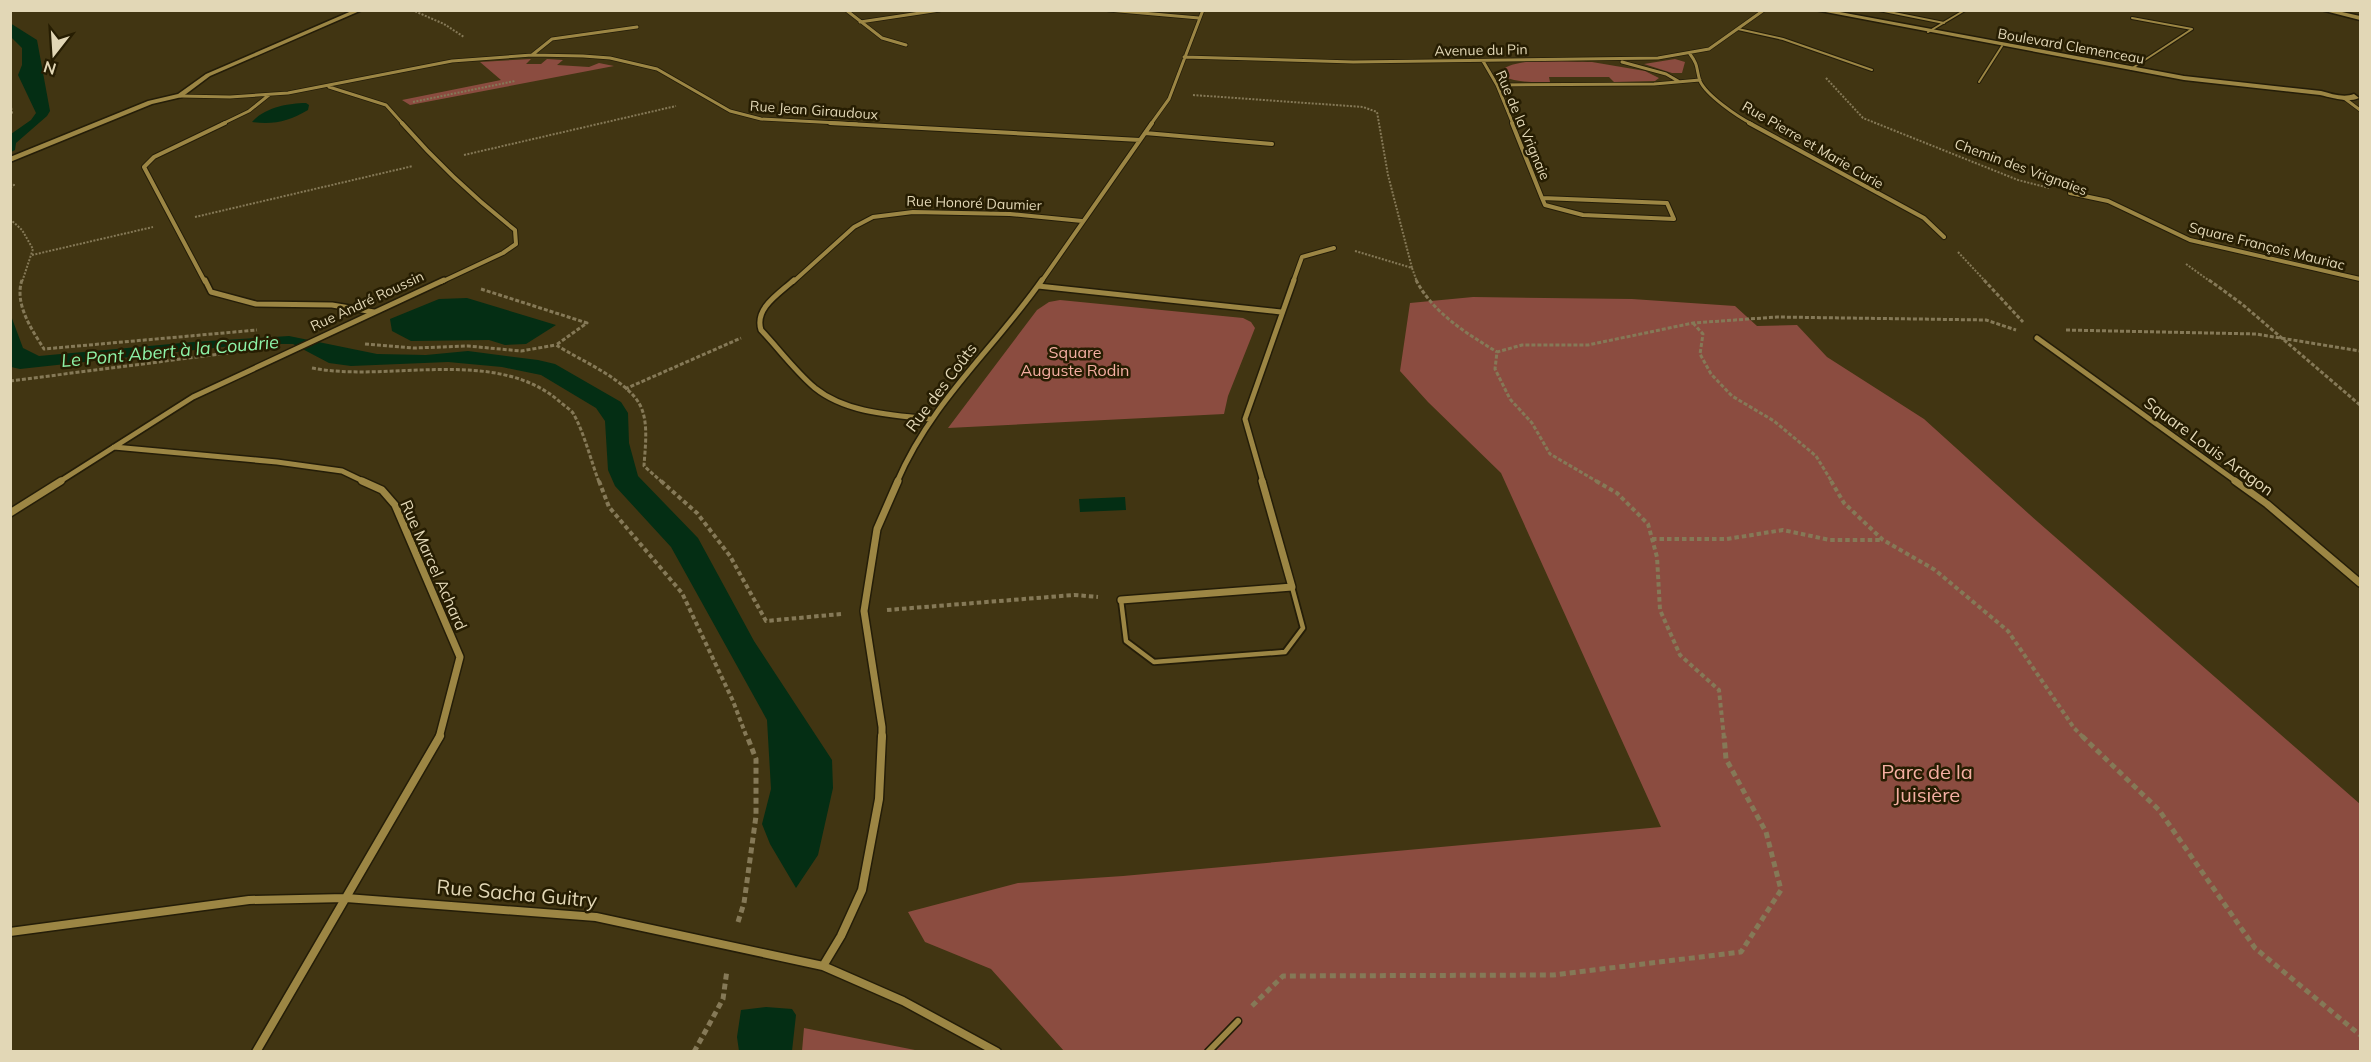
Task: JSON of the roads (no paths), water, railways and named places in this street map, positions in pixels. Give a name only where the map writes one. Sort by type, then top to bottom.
[{"type":"main road","points":[[10,160],[150,102],[180,96],[208,75],[360,10]]},
{"type":"main road","name":"Boulevard Clemenceau","points":[[1817,10],[2131,69],[2219,82],[2322,93],[2344,98],[2356,98],[2357,96]]},
{"type":"main road","points":[[2323,10],[2361,18]]},
{"type":"main road","name":"Boulevard Clemenceau","points":[[2322,93],[2332,91],[2357,96]]},
{"type":"street","points":[[846,10],[882,38],[906,45]]},
{"type":"street","points":[[860,22],[940,10]]},
{"type":"street","points":[[1108,10],[1199,18]]},
{"type":"street","name":"Rue des Coûts","points":[[823,966],[841,936],[862,890],[879,799],[882,727],[864,611],[877,529],[908,456],[930,419],[1038,286],[1171,94],[1203,10]]},
{"type":"street","name":"Avenue du Pin","points":[[1184,57],[1324,62],[1613,59],[1690,54],[1709,49],[1764,10]]},
{"type":"street","points":[[532,55],[552,39],[637,27]]},
{"type":"street","name":"Rue Pierre et Marie Curie","points":[[1690,54],[1698,65],[1700,80],[1707,91],[1746,121],[1924,218],[1944,237]]},
{"type":"street","name":"Rue Jean Giraudoux","points":[[180,96],[269,95],[327,87],[427,64],[532,55],[583,56],[637,63],[667,73],[729,111],[761,119],[1140,140]]},
{"type":"street","points":[[1613,59],[1666,74],[1680,82]]},
{"type":"street","name":"Rue de la Vrignaie","points":[[1483,61],[1497,85],[1542,198],[1545,205],[1583,215],[1674,219],[1667,203],[1542,198]]},
{"type":"street","points":[[1497,85],[1700,80]]},
{"type":"street","name":"Rue André Roussin","points":[[10,513],[193,397],[446,277],[503,253],[516,244],[515,230],[471,195],[435,161],[386,105],[327,87]]},
{"type":"street","points":[[269,95],[249,111],[164,151],[147,163],[144,167],[146,173],[211,292],[256,304],[332,305],[374,312]]},
{"type":"street","points":[[2344,98],[2361,110]]},
{"type":"street","points":[[1145,134],[1272,144]]},
{"type":"street","name":"Square François Mauriac","points":[[2070,193],[2108,201],[2190,240],[2361,279]]},
{"type":"street","name":"Rue Honoré Daumier","points":[[930,419],[853,406],[832,398],[816,388],[761,330],[759,316],[770,300],[854,227],[873,217],[913,212],[1010,214],[1082,221]]},
{"type":"street","points":[[1121,600],[1292,587],[1245,419],[1302,257],[1334,248]]},
{"type":"street","points":[[1038,286],[1281,312]]},
{"type":"street","name":"Square Louis Aragon","points":[[2037,338],[2267,504],[2361,583]]},
{"type":"street","name":"Rue Marcel Achard","points":[[114,447],[277,462],[342,471],[382,490],[395,505],[460,657],[439,739],[256,1052]]},
{"type":"street","name":"Rue Sacha Guitry","points":[[10,932],[249,900],[346,898],[596,917],[730,944],[823,966],[903,1001],[997,1052]]},
{"type":"lane","points":[[1879,10],[1944,23]]},
{"type":"lane","points":[[1929,32],[1965,10]]},
{"type":"lane","points":[[2131,69],[2192,29],[2132,18]]},
{"type":"lane","points":[[1738,29],[1782,39],[1872,70]]},
{"type":"lane","points":[[1979,82],[2002,46]]},
{"type":"lane","points":[[1121,600],[1126,641],[1154,662],[1285,652],[1303,628],[1292,587]]},
{"type":"lane","points":[[1208,1052],[1238,1021]]},
{"type":"water","points":[[10,23],[37,40],[50,111],[16,143],[15,150],[11,152],[11,134],[31,120],[36,113],[18,75],[22,65],[22,48],[11,37]]},
{"type":"water","points":[[306,103],[309,105],[308,110],[294,117],[267,123],[252,122],[263,113],[277,107]]},
{"type":"water","points":[[467,298],[556,325],[526,344],[505,345],[489,340],[411,341],[392,331],[390,319],[439,299]]},
{"type":"water","name":"Le Pont Abert à la Coudrie","points":[[10,313],[23,348],[39,356],[289,336],[377,354],[426,355],[468,351],[538,360],[555,364],[621,402],[628,413],[629,443],[638,476],[698,538],[754,641],[832,760],[833,788],[818,855],[796,888],[770,844],[762,824],[771,789],[767,720],[671,547],[615,486],[608,470],[605,421],[596,408],[541,375],[502,367],[448,362],[351,366],[329,363],[293,344],[250,344],[20,369],[11,367]]},
{"type":"water","points":[[1125,497],[1126,510],[1080,512],[1079,499]]},
{"type":"water","points":[[766,1007],[792,1009],[796,1015],[792,1051],[739,1051],[737,1037],[741,1010]]},
{"type":"park label","name":"Square Auguste Rodin","points":[[1075,361]]},
{"type":"park label","name":"Parc de la Juisière","points":[[1927,782]]}]
